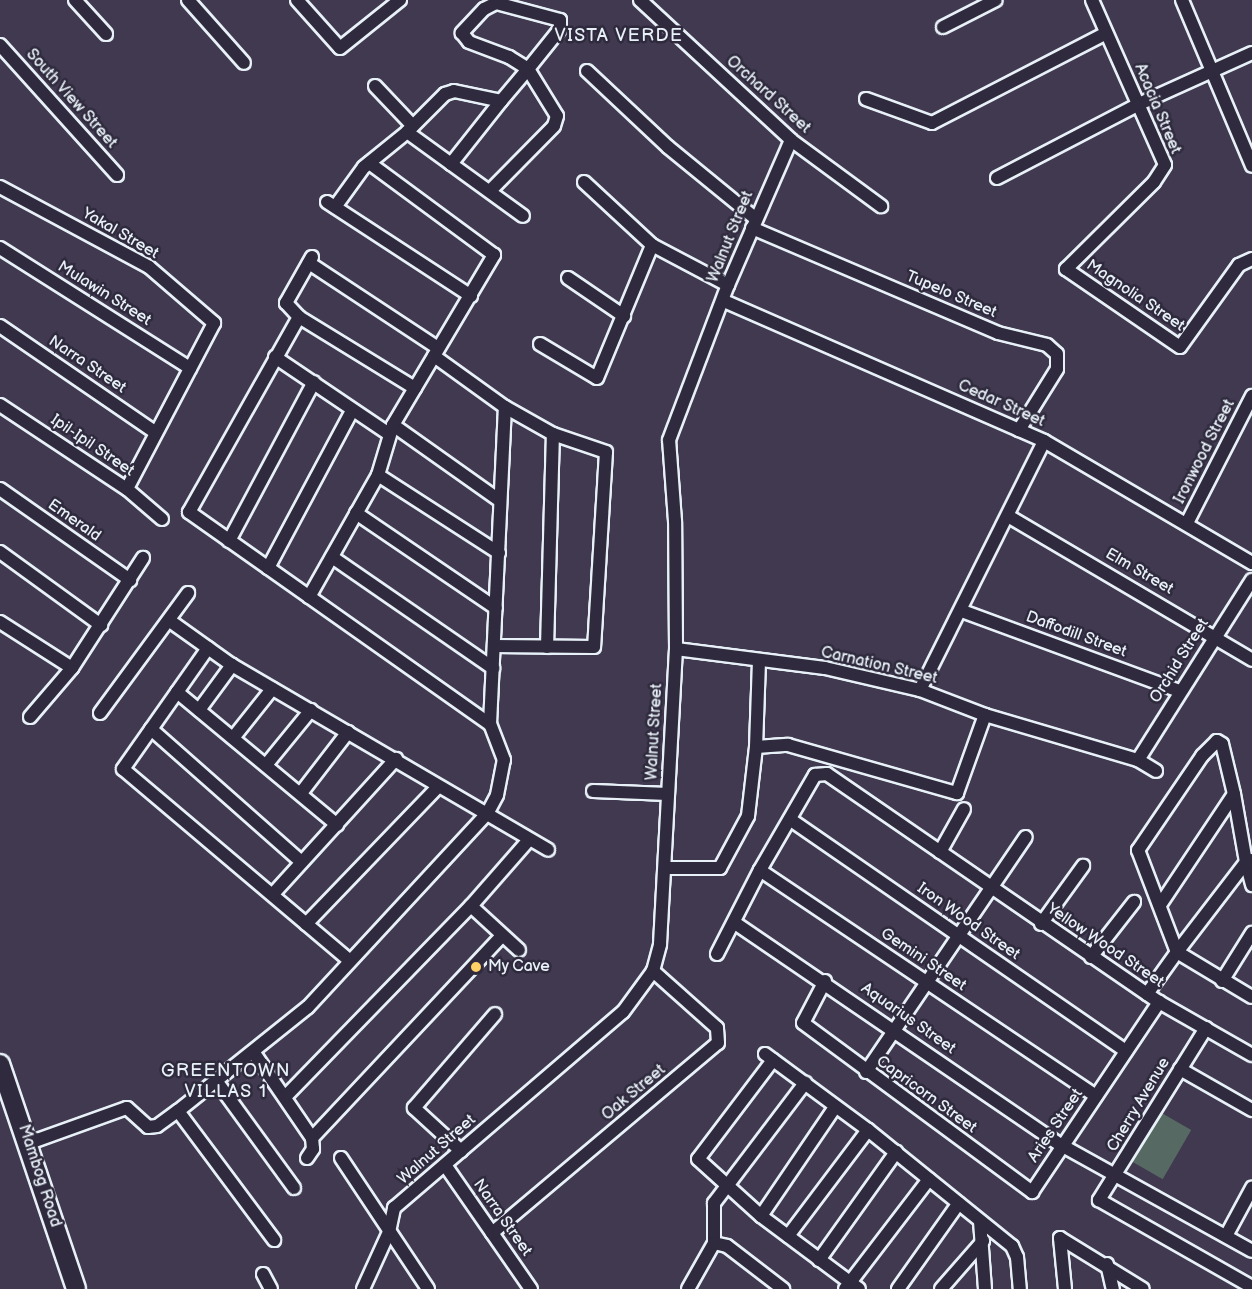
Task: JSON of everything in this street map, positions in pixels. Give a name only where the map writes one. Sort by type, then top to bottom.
[{"type":"main road","name":"Mambog Road","points":[[0,1064],[29,1143],[76,1289]]},
{"type":"street","points":[[75,0],[106,34]]},
{"type":"street","points":[[188,0],[244,63]]},
{"type":"street","points":[[297,0],[340,48],[400,0]]},
{"type":"street","name":"Orchard Street","points":[[640,0],[791,140],[881,206]]},
{"type":"street","points":[[943,27],[996,0]]},
{"type":"street","name":"Acacia Street","points":[[1066,269],[1154,182],[1165,165],[1092,0]]},
{"type":"street","points":[[1182,0],[1210,72],[1252,166]]},
{"type":"street","points":[[451,164],[501,100],[528,69],[560,29],[560,20],[496,3],[484,9],[462,33],[470,42],[528,69],[557,117],[555,126],[490,191]]},
{"type":"street","points":[[866,99],[932,123],[1106,33]]},
{"type":"street","name":"South View Street","points":[[1,48],[117,175]]},
{"type":"street","points":[[997,178],[1139,104],[1252,53]]},
{"type":"street","name":"Tupelo Street","points":[[587,71],[754,223],[998,333],[1047,345],[1057,354],[1057,369],[1019,430]]},
{"type":"street","points":[[375,86],[410,129],[451,164],[523,216]]},
{"type":"street","points":[[471,296],[331,204],[369,163],[449,92],[501,100]]},
{"type":"street","name":"Walnut Street","points":[[363,1289],[389,1232],[394,1208],[623,1012],[653,971],[660,944],[676,649],[675,521],[669,440],[724,302],[728,285],[791,140]]},
{"type":"street","points":[[309,597],[378,475],[391,430],[494,255],[369,163]]},
{"type":"street","points":[[584,182],[652,245],[728,285]]},
{"type":"street","name":"Yakal Street","points":[[0,187],[149,267],[214,323],[190,368]]},
{"type":"street","points":[[540,344],[597,378],[652,245]]},
{"type":"street","name":"Mulawin Street","points":[[0,248],[190,368]]},
{"type":"street","name":"Magnolia Street","points":[[1066,269],[1180,347],[1239,265],[1252,259]]},
{"type":"street","points":[[415,388],[299,316],[286,303],[310,260],[436,352],[505,406],[553,434],[606,452],[594,647],[494,646]]},
{"type":"street","points":[[568,278],[624,316]]},
{"type":"street","name":"Cedar Street","points":[[724,302],[1044,441],[1252,563]]},
{"type":"street","points":[[299,316],[189,510],[229,541],[490,724]]},
{"type":"street","name":"Narra Street","points":[[0,326],[155,432]]},
{"type":"street","points":[[275,357],[314,382],[352,411],[391,430],[499,500]]},
{"type":"street","points":[[127,489],[190,368]]},
{"type":"street","points":[[229,541],[314,382]]},
{"type":"street","name":"Ironwood Street","points":[[1187,523],[1252,396]]},
{"type":"street","name":"Ipil-Ipil Street","points":[[0,405],[127,489],[162,519]]},
{"type":"street","points":[[29,1143],[128,1108],[148,1127],[157,1126],[178,1111],[254,1053],[308,1007],[349,960],[487,814],[497,795],[504,760],[490,724],[505,406]]},
{"type":"street","points":[[267,568],[352,411]]},
{"type":"street","points":[[548,647],[553,434]]},
{"type":"street","points":[[920,690],[962,611],[1044,441]]},
{"type":"street","points":[[378,475],[499,553]]},
{"type":"street","name":"Emerald","points":[[1,494],[130,580]]},
{"type":"street","points":[[356,513],[496,608]]},
{"type":"street","name":"Elm Street","points":[[1008,516],[1216,635],[1252,660]]},
{"type":"street","points":[[0,552],[101,626]]},
{"type":"street","points":[[332,557],[493,668]]},
{"type":"street","points":[[30,717],[72,668],[143,558]]},
{"type":"street","name":"Orchid Street","points":[[1138,760],[1252,580]]},
{"type":"street","points":[[100,713],[170,621],[188,593]]},
{"type":"street","name":"Daffodill Street","points":[[962,611],[1180,691]]},
{"type":"street","points":[[170,621],[232,665],[396,759],[528,841],[548,850]]},
{"type":"street","points":[[0,622],[72,668]]},
{"type":"street","points":[[208,648],[123,769],[349,960]]},
{"type":"street","name":"Carnation Street","points":[[676,649],[825,668],[920,690],[985,715],[1138,760],[1156,771]]},
{"type":"street","points":[[665,868],[714,871],[728,860],[748,816],[756,747],[759,661]]},
{"type":"street","points":[[199,710],[232,665]]},
{"type":"street","points":[[233,738],[272,689]]},
{"type":"street","points":[[177,692],[337,825]]},
{"type":"street","points":[[266,765],[312,710]]},
{"type":"street","points":[[756,747],[788,745],[957,793],[985,715]]},
{"type":"street","points":[[150,729],[300,861]]},
{"type":"street","points":[[301,793],[348,732]]},
{"type":"street","points":[[1252,885],[1249,861],[1222,744],[1215,741],[1138,850],[1178,952],[1222,981],[1252,997]]},
{"type":"street","points":[[273,894],[300,861],[337,825],[396,759]]},
{"type":"street","name":"Yellow Wood Street","points":[[791,820],[818,772],[940,852],[1041,924],[1159,1002],[1252,1055]]},
{"type":"street","points":[[306,924],[438,787]]},
{"type":"street","points":[[593,791],[668,794]]},
{"type":"street","points":[[1160,905],[1234,795]]},
{"type":"street","points":[[940,852],[964,809]]},
{"type":"street","points":[[717,954],[735,923],[775,840],[791,820]]},
{"type":"street","name":"Iron Wood Street","points":[[791,820],[1126,1051]]},
{"type":"street","points":[[866,1072],[989,886],[1026,837]]},
{"type":"street","points":[[285,1097],[471,906],[528,841]]},
{"type":"street","points":[[1147,994],[1249,861]]},
{"type":"street","points":[[1041,924],[1083,866]]},
{"type":"street","name":"Gemini Street","points":[[759,870],[1096,1096]]},
{"type":"street","points":[[1091,957],[1134,902]]},
{"type":"street","points":[[471,906],[519,950]]},
{"type":"street","name":"Aquarius Street","points":[[735,923],[825,981],[1061,1144],[1252,1251]]},
{"type":"street","points":[[1222,981],[1252,933]]},
{"type":"street","points":[[312,1138],[502,936]]},
{"type":"street","name":"Oak Street","points":[[492,1233],[718,1043],[717,1028],[653,971]]},
{"type":"street","name":"Capricorn Street","points":[[825,981],[803,1023],[866,1072],[1032,1191]]},
{"type":"street","name":"Aries Street","points":[[1032,1191],[1061,1144],[1159,1002]]},
{"type":"street","points":[[461,1151],[414,1108],[495,1014]]},
{"type":"street","name":"Cherry Avenue","points":[[1206,1028],[1099,1200],[1252,1287]]},
{"type":"street","points":[[254,1053],[312,1138],[312,1149],[307,1158]]},
{"type":"street","points":[[929,1179],[852,1287],[727,1188],[698,1158],[769,1057],[868,1130],[959,1203],[980,1221],[1012,1246],[1020,1289]]},
{"type":"street","points":[[1180,1069],[1252,1110]]},
{"type":"street","points":[[217,1082],[294,1188]]},
{"type":"street","points":[[694,1286],[714,1243],[714,1203],[805,1083]]},
{"type":"street","points":[[761,1216],[835,1107]]},
{"type":"street","points":[[178,1111],[274,1240]]},
{"type":"street","points":[[788,1236],[868,1130]]},
{"type":"street","points":[[819,1260],[896,1152]]},
{"type":"street","points":[[341,1158],[428,1289]]},
{"type":"street","name":"Narra Street","points":[[445,1165],[531,1289]]},
{"type":"street","points":[[1226,1236],[1252,1188]]},
{"type":"street","points":[[898,1289],[959,1203]]},
{"type":"street","points":[[980,1221],[985,1289]]},
{"type":"street","points":[[1065,1289],[1060,1238],[1107,1264],[1143,1289]]},
{"type":"street","points":[[941,1289],[983,1240]]},
{"type":"street","points":[[714,1243],[727,1246],[783,1289]]},
{"type":"street","points":[[1107,1264],[1113,1289]]},
{"type":"street","points":[[263,1274],[270,1289]]},
{"type":"green space","points":[[1160,1112],[1191,1130],[1163,1179],[1132,1161]]},
{"type":"place","name":"My Cave","points":[[476,967]]},
{"type":"district","name":"VISTA VERDE","points":[[619,36]]},
{"type":"district","name":"GREENTOWN VILLAS 1","points":[[226,1082]]}]
